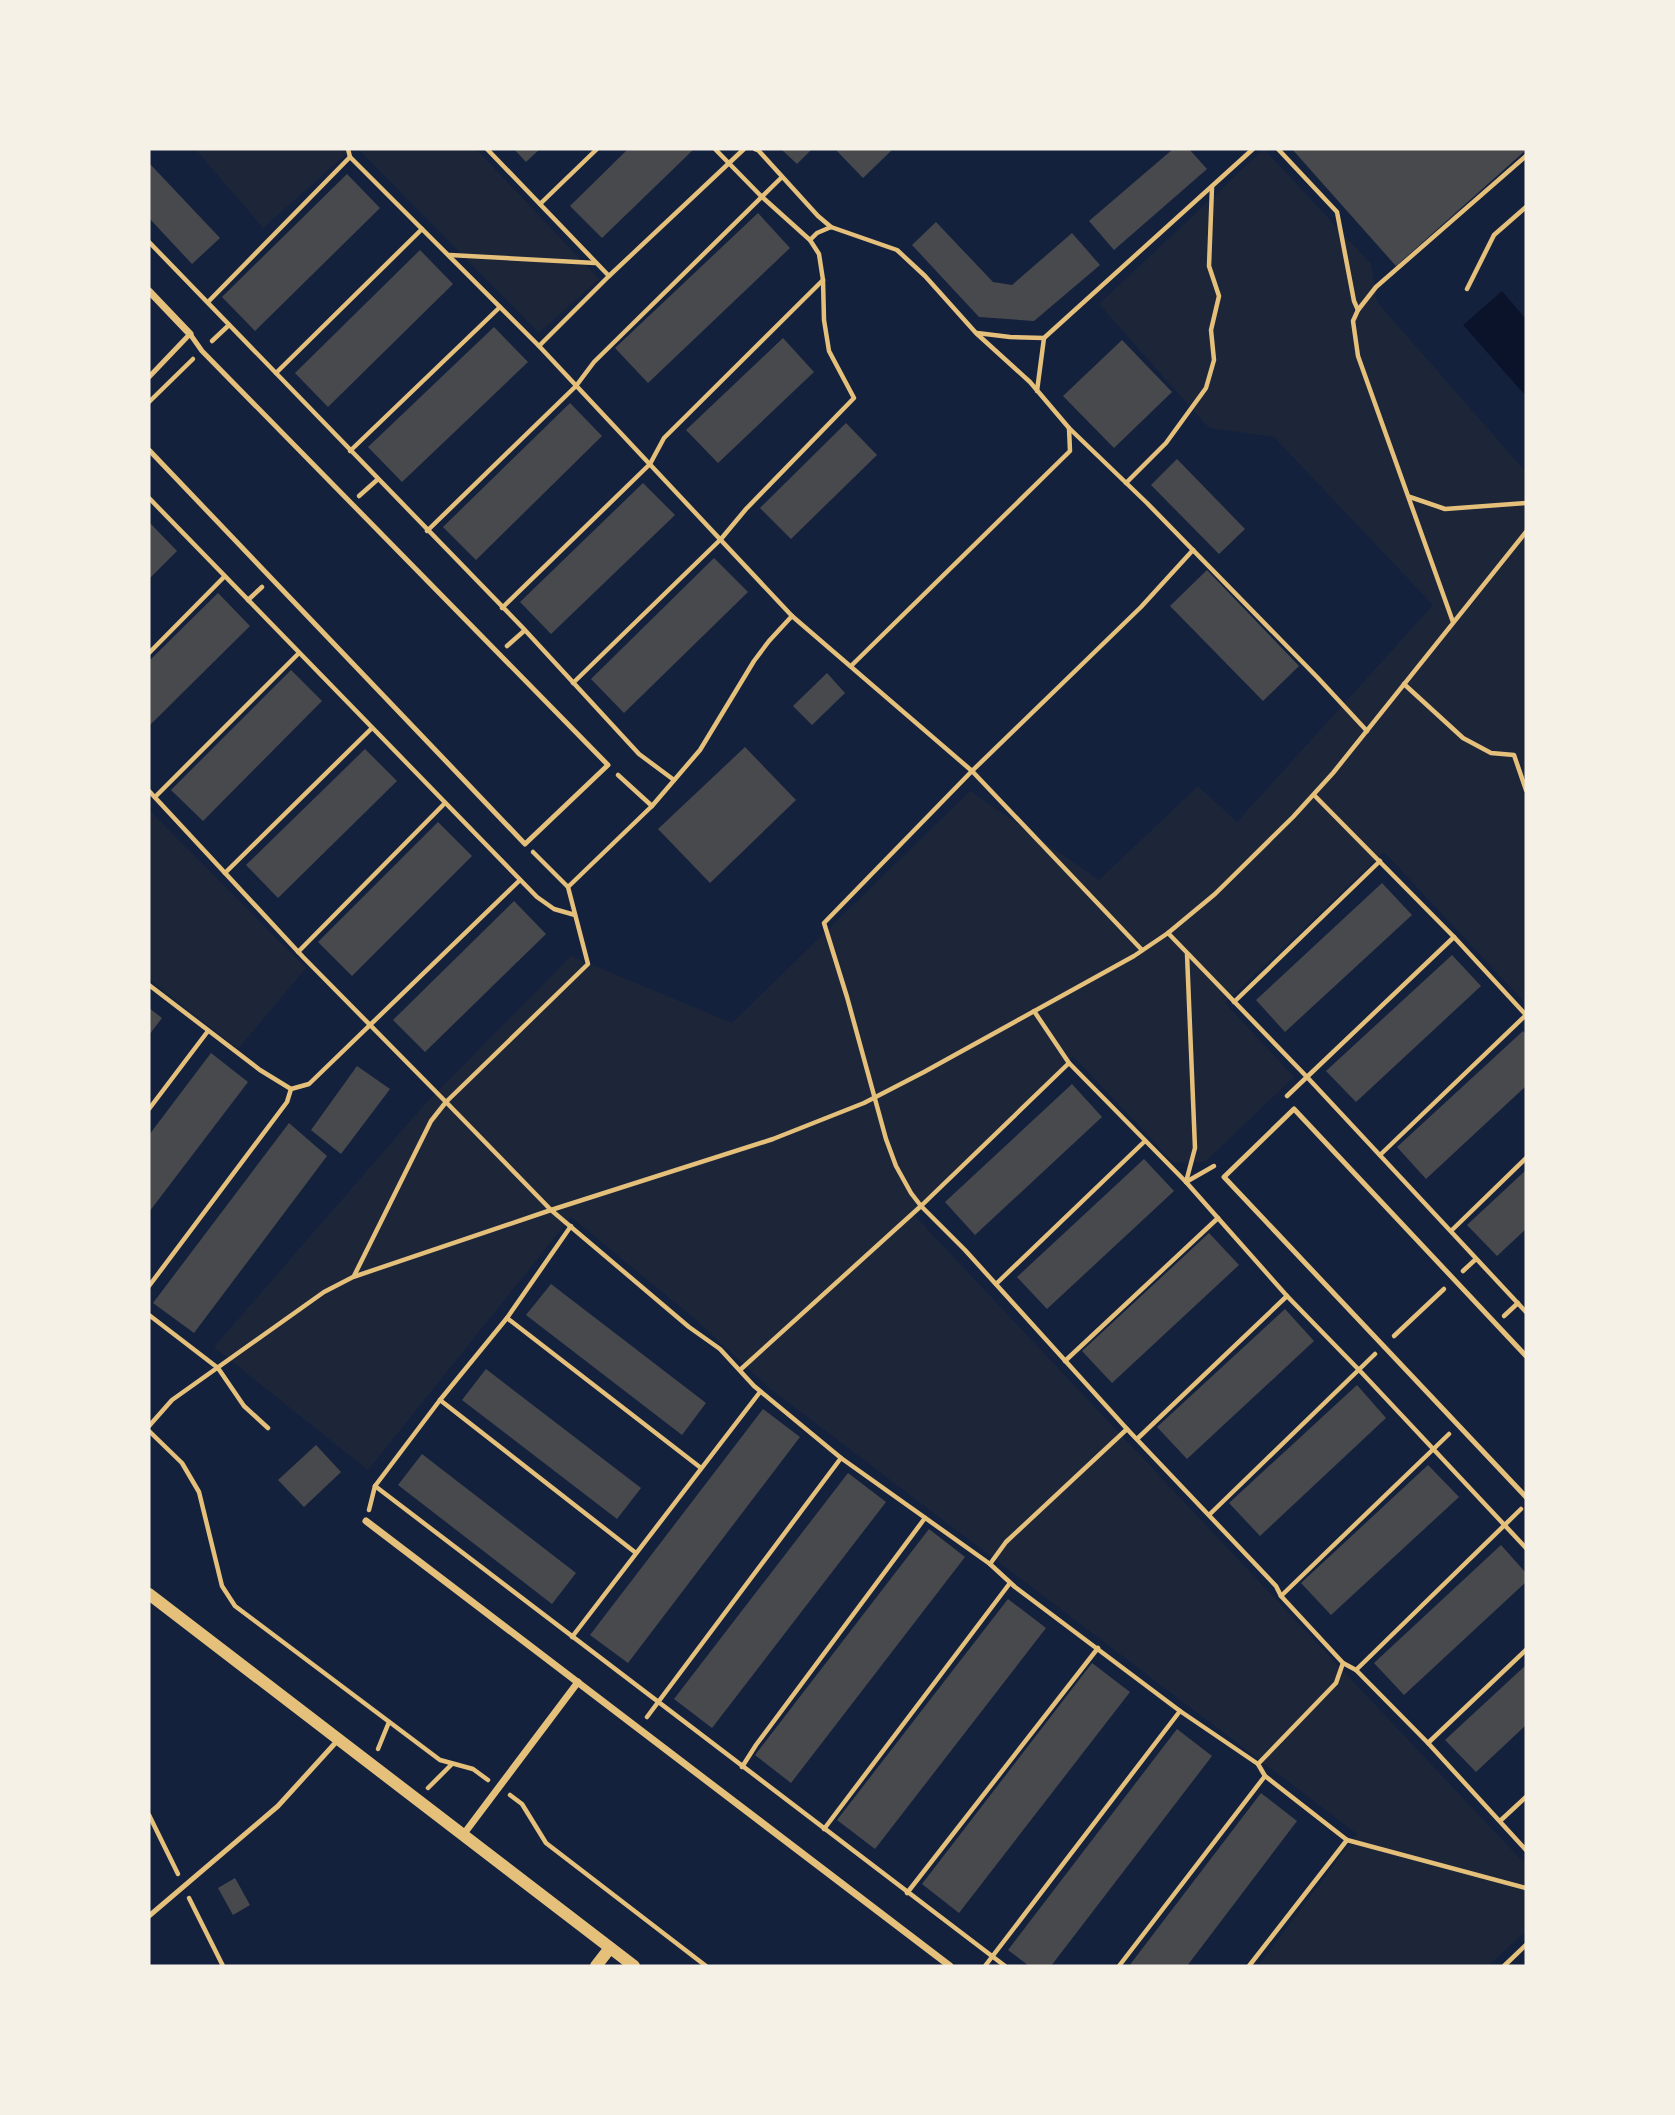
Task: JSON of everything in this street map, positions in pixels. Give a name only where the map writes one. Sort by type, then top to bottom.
[{"type":"street","points":[[149,291],[190,334]]},
{"type":"street","points":[[366,1521],[950,1966]]},
{"type":"street","points":[[149,1594],[634,1966]]},
{"type":"street","points":[[463,1835],[578,1682]]},
{"type":"street","points":[[596,1966],[610,1948]]},
{"type":"lane","points":[[149,377],[190,334],[202,351],[607,765],[525,844],[149,450]]},
{"type":"lane","points":[[1526,1356],[1294,1109],[1224,1177],[1526,1497]]},
{"type":"lane","points":[[149,1916],[278,1806],[338,1740]]},
{"type":"path","points":[[348,149],[350,157],[539,346],[792,616],[972,771],[1142,950]]},
{"type":"path","points":[[487,149],[609,276]]},
{"type":"path","points":[[540,204],[597,149]]},
{"type":"path","points":[[573,683],[721,539],[746,509],[854,398],[829,351],[824,320],[820,254],[810,240],[761,196],[715,149]]},
{"type":"path","points":[[539,346],[744,149]]},
{"type":"path","points":[[755,149],[831,227],[897,250],[925,276],[976,333],[1037,391],[1069,428],[1193,550],[1367,731]]},
{"type":"path","points":[[1037,391],[1044,338],[1253,149]]},
{"type":"path","points":[[1278,149],[1337,212],[1358,310]]},
{"type":"path","points":[[1454,622],[1358,356],[1353,321],[1376,287],[1526,156]]},
{"type":"path","points":[[208,302],[350,157]]},
{"type":"path","points":[[427,531],[576,386],[594,362],[782,177]]},
{"type":"path","points":[[1126,483],[1166,443],[1206,388],[1214,359],[1211,330],[1219,296],[1209,266],[1212,186]]},
{"type":"path","points":[[1467,289],[1494,235],[1526,207]]},
{"type":"path","points":[[810,240],[817,233],[831,227]]},
{"type":"path","points":[[276,373],[423,229]]},
{"type":"path","points":[[149,242],[639,754],[674,780]]},
{"type":"path","points":[[448,254],[596,263]]},
{"type":"path","points":[[502,608],[650,464],[664,438],[823,280]]},
{"type":"path","points":[[350,451],[500,307]]},
{"type":"path","points":[[149,402],[229,325]]},
{"type":"path","points":[[976,333],[1044,338]]},
{"type":"path","points":[[850,666],[1070,451],[1069,428]]},
{"type":"path","points":[[351,503],[377,480]]},
{"type":"path","points":[[1409,497],[1445,509],[1526,503]]},
{"type":"path","points":[[149,498],[537,897],[554,909],[575,915]]},
{"type":"path","points":[[489,1781],[473,1769],[440,1760],[235,1606],[222,1587],[200,1492],[182,1463],[149,1429],[172,1400],[324,1292],[354,1277],[551,1210],[774,1139],[875,1098],[1142,950],[1168,933],[1215,894],[1314,794],[1526,532]]},
{"type":"path","points":[[1193,550],[1141,607],[972,771],[824,923],[896,1166],[911,1193],[1127,1429],[1210,1514],[1343,1663],[1356,1670],[1428,1743],[1526,1850]]},
{"type":"path","points":[[149,653],[224,576]]},
{"type":"path","points":[[568,887],[652,806],[700,750],[754,661],[792,616]]},
{"type":"path","points":[[155,797],[299,653]]},
{"type":"path","points":[[1405,684],[1464,738],[1492,752],[1514,755],[1526,790]]},
{"type":"path","points":[[225,873],[372,728]]},
{"type":"path","points":[[607,765],[652,806]]},
{"type":"path","points":[[149,791],[298,952],[551,1210],[720,1349],[760,1392],[841,1458],[990,1564],[1010,1583],[1180,1711],[1258,1764],[1265,1776],[1347,1840],[1526,1888]]},
{"type":"path","points":[[1314,794],[1526,1015],[1380,1155]]},
{"type":"path","points":[[298,952],[445,803]]},
{"type":"path","points":[[354,1277],[431,1121],[446,1102],[588,964],[568,887],[525,844]]},
{"type":"path","points":[[1234,1002],[1380,861]]},
{"type":"path","points":[[149,985],[260,1070],[291,1089],[309,1084],[520,880]]},
{"type":"path","points":[[1168,933],[1525,1310]]},
{"type":"path","points":[[1307,1077],[1454,937]]},
{"type":"path","points":[[1186,1182],[1195,1148],[1188,953]]},
{"type":"path","points":[[1034,1011],[1069,1063],[1186,1182],[1287,1296],[1526,1548]]},
{"type":"path","points":[[149,1109],[208,1031]]},
{"type":"path","points":[[740,1370],[921,1206],[1069,1063]]},
{"type":"path","points":[[149,1286],[287,1102],[291,1089]]},
{"type":"path","points":[[996,1284],[1145,1141]]},
{"type":"path","points":[[1451,1231],[1526,1158]]},
{"type":"path","points":[[1186,1182],[1213,1165],[1224,1177]]},
{"type":"path","points":[[1065,1361],[1218,1218]]},
{"type":"path","points":[[366,1521],[375,1486],[507,1318],[571,1226]]},
{"type":"path","points":[[1210,1514],[1476,1259]]},
{"type":"path","points":[[1137,1439],[1287,1296]]},
{"type":"path","points":[[149,1315],[218,1368],[244,1406],[268,1428]]},
{"type":"path","points":[[507,1318],[701,1468]]},
{"type":"path","points":[[572,1637],[760,1392]]},
{"type":"path","points":[[440,1400],[636,1553]]},
{"type":"path","points":[[1281,1596],[1458,1425]]},
{"type":"path","points":[[990,1564],[1006,1542],[1127,1429]]},
{"type":"path","points":[[657,1702],[841,1458]]},
{"type":"path","points":[[375,1486],[1005,1966]]},
{"type":"path","points":[[1356,1670],[1526,1504]]},
{"type":"path","points":[[742,1767],[925,1518]]},
{"type":"path","points":[[824,1829],[1010,1583]]},
{"type":"path","points":[[907,1893],[1098,1648]]},
{"type":"path","points":[[1428,1743],[1526,1650]]},
{"type":"path","points":[[1258,1764],[1336,1683],[1343,1663]]},
{"type":"path","points":[[985,1966],[1180,1711]]},
{"type":"path","points":[[377,1753],[389,1722]]},
{"type":"path","points":[[425,1791],[452,1763]]},
{"type":"path","points":[[1119,1966],[1265,1776]]},
{"type":"path","points":[[510,1796],[522,1804],[546,1843],[706,1966]]},
{"type":"path","points":[[1500,1821],[1526,1797]]},
{"type":"path","points":[[1249,1966],[1347,1840]]},
{"type":"path","points":[[1504,1966],[1526,1945]]},
{"type":"shaded area","points":[[195,149],[352,149],[263,228]]},
{"type":"shaded area","points":[[358,149],[476,149],[599,279],[539,333]]},
{"type":"shaded area","points":[[1264,149],[1371,264],[1377,302],[1526,472],[1526,1004],[1384,852],[1225,1003],[1294,1077],[1205,1162],[1174,1163],[1073,1056],[913,1214],[1526,1865],[1526,1931],[1488,1966],[1258,1966],[1357,1834],[769,1388],[695,1319],[571,1217],[368,1470],[214,1347],[425,1104],[571,956],[732,1023],[970,791],[1099,880],[1198,786],[1237,822],[1433,605],[1274,437],[1209,428],[1099,304]]},
{"type":"shaded area","points":[[1502,291],[1526,319],[1524,394],[1463,325]]},
{"type":"shaded area","points":[[149,810],[306,968],[238,1049],[149,979]]},
{"type":"building","points":[[514,149],[540,149],[526,162]]},
{"type":"building","points":[[628,149],[694,149],[602,238],[570,206]]},
{"type":"building","points":[[781,149],[812,149],[797,164]]},
{"type":"building","points":[[835,149],[893,149],[863,178]]},
{"type":"building","points":[[1173,149],[1189,149],[1207,169],[1114,250],[1089,221]]},
{"type":"building","points":[[1292,149],[1526,149],[1526,150],[1396,266]]},
{"type":"building","points":[[149,163],[220,238],[192,264],[149,218]]},
{"type":"building","points":[[347,174],[380,208],[255,331],[222,297]]},
{"type":"building","points":[[758,213],[790,248],[648,383],[615,348]]},
{"type":"building","points":[[936,222],[993,282],[1012,285],[1072,233],[1100,265],[1034,321],[979,317],[912,245]]},
{"type":"building","points":[[420,250],[453,284],[328,407],[295,373]]},
{"type":"building","points":[[494,327],[528,362],[402,482],[368,447]]},
{"type":"building","points":[[783,338],[814,372],[718,463],[686,430]]},
{"type":"building","points":[[1122,340],[1172,392],[1114,448],[1063,396]]},
{"type":"building","points":[[570,403],[602,436],[476,560],[443,527]]},
{"type":"building","points":[[846,423],[877,455],[791,539],[760,508]]},
{"type":"building","points":[[1177,459],[1245,529],[1219,554],[1151,485]]},
{"type":"building","points":[[643,483],[675,515],[551,634],[520,602]]},
{"type":"building","points":[[149,522],[177,551],[149,579]]},
{"type":"building","points":[[714,558],[748,592],[624,713],[591,679]]},
{"type":"building","points":[[1207,570],[1299,666],[1263,701],[1170,606]]},
{"type":"building","points":[[218,593],[250,626],[149,726],[149,661]]},
{"type":"building","points":[[291,670],[322,701],[203,821],[171,790]]},
{"type":"building","points":[[827,673],[845,693],[812,725],[793,706]]},
{"type":"building","points":[[745,747],[796,800],[710,883],[658,829]]},
{"type":"building","points":[[365,749],[397,781],[278,898],[246,865]]},
{"type":"building","points":[[438,822],[472,856],[352,976],[318,942]]},
{"type":"building","points":[[1382,883],[1412,915],[1285,1032],[1256,1000]]},
{"type":"building","points":[[514,901],[546,934],[425,1052],[393,1020]]},
{"type":"building","points":[[1452,955],[1481,986],[1356,1102],[1326,1071]]},
{"type":"building","points":[[149,1008],[162,1018],[149,1035]]},
{"type":"building","points":[[1523,1031],[1526,1034],[1526,1086],[1426,1179],[1397,1147]]},
{"type":"building","points":[[211,1053],[248,1082],[149,1212],[149,1135]]},
{"type":"building","points":[[357,1066],[390,1089],[341,1154],[311,1130]]},
{"type":"building","points":[[1072,1084],[1102,1117],[975,1235],[945,1202]]},
{"type":"building","points":[[289,1123],[327,1156],[194,1333],[153,1303]]},
{"type":"building","points":[[1144,1159],[1174,1191],[1047,1309],[1017,1277]]},
{"type":"building","points":[[1526,1170],[1526,1229],[1497,1256],[1467,1225]]},
{"type":"building","points":[[1209,1233],[1239,1265],[1112,1383],[1082,1351]]},
{"type":"building","points":[[551,1284],[706,1403],[682,1435],[526,1315]]},
{"type":"building","points":[[1285,1309],[1314,1341],[1187,1459],[1157,1427]]},
{"type":"building","points":[[486,1369],[641,1488],[617,1519],[462,1400]]},
{"type":"building","points":[[1357,1385],[1386,1418],[1260,1536],[1229,1503]]},
{"type":"building","points":[[763,1409],[800,1437],[628,1663],[590,1635]]},
{"type":"building","points":[[316,1445],[341,1472],[304,1507],[278,1480]]},
{"type":"building","points":[[422,1454],[576,1573],[552,1604],[398,1485]]},
{"type":"building","points":[[1428,1465],[1459,1497],[1331,1615],[1301,1583]]},
{"type":"building","points":[[848,1473],[886,1502],[712,1728],[674,1699]]},
{"type":"building","points":[[929,1529],[965,1557],[791,1783],[755,1755]]},
{"type":"building","points":[[1501,1545],[1526,1573],[1526,1582],[1404,1695],[1374,1663]]},
{"type":"building","points":[[1008,1599],[1046,1628],[875,1849],[837,1820]]},
{"type":"building","points":[[1092,1663],[1130,1692],[959,1913],[922,1884]]},
{"type":"building","points":[[1526,1665],[1526,1725],[1476,1772],[1445,1740]]},
{"type":"building","points":[[1177,1729],[1212,1756],[1051,1966],[1029,1966],[1008,1950]]},
{"type":"building","points":[[1261,1793],[1297,1821],[1187,1966],[1129,1966]]},
{"type":"building","points":[[235,1878],[250,1905],[233,1915],[218,1888]]}]
